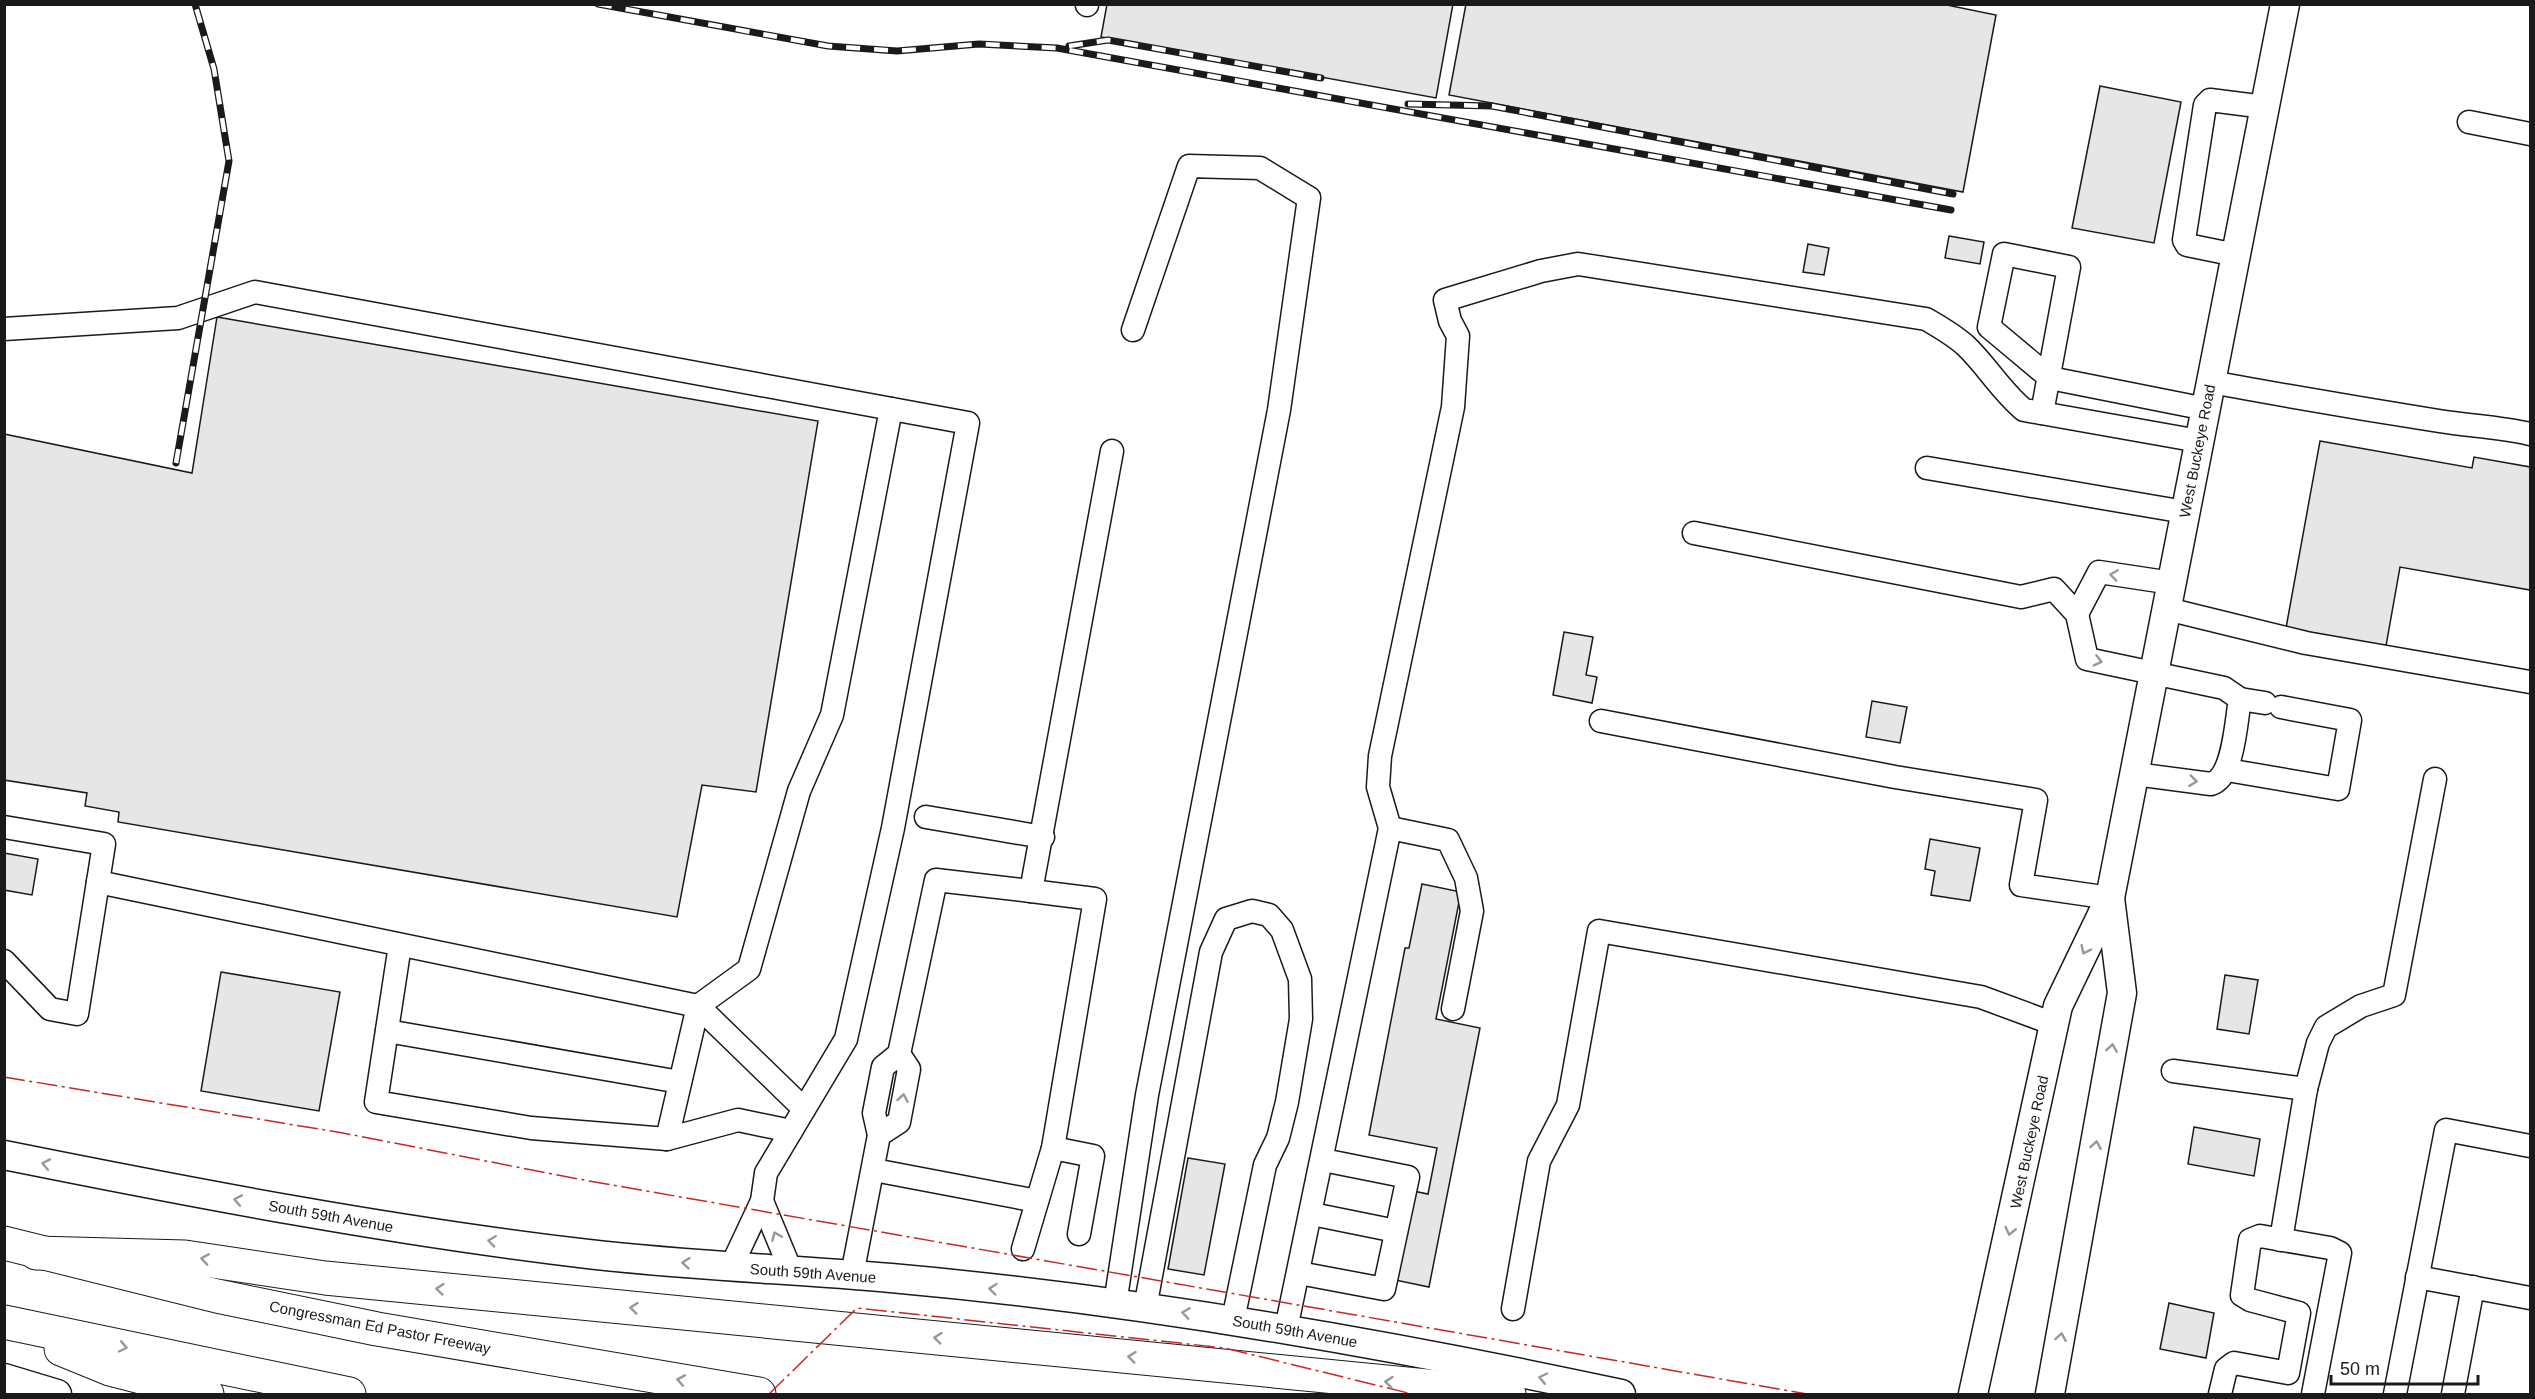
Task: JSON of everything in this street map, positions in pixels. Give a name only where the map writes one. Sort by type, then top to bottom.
[{"type":"highway","name":"Congressman Ed Pastor Freeway","points":[[4,1243],[36,1253],[216,1296],[377,1329],[759,1395]]},
{"type":"highway","points":[[36,1253],[186,1257],[325,1278],[1509,1395]]},
{"type":"highway","points":[[4,1323],[110,1369],[207,1395]]},
{"type":"highway","points":[[4,1323],[349,1395]]},
{"type":"main road","name":"West Buckeye Road","points":[[1973,1395],[2058,1006],[2110,898],[2285,4]]},
{"type":"main road","name":"West Buckeye Road","points":[[2050,1395],[2122,993],[2110,898]]},
{"type":"main road","name":"South 59th Avenue","points":[[4,1155],[317,1215],[588,1254],[852,1275],[1115,1304],[1233,1320],[1621,1395]]},
{"type":"main road","points":[[4,1378],[57,1395]]},
{"type":"lane","points":[[2236,255],[2187,245],[2184,240],[2205,105],[2210,100],[2265,107]]},
{"type":"lane","points":[[2469,122],[2530,134]]},
{"type":"lane","points":[[1115,1304],[1147,1095],[1279,411],[1309,198],[1260,168],[1189,166],[1132,330]]},
{"type":"lane","points":[[2042,413],[2050,378],[2069,267],[2004,254],[1989,327],[2050,378],[2206,409]]},
{"type":"lane","points":[[1286,1329],[1312,1214],[1390,828],[1378,787],[1380,756],[1453,407],[1458,336],[1450,321],[1445,300],[1541,271],[1578,264],[1926,319],[1950,333],[1967,347],[2007,396],[2024,410],[2199,441]]},
{"type":"lane","points":[[4,329],[178,318],[255,292],[968,423],[893,828],[846,1039],[766,1173],[762,1201],[731,1267]]},
{"type":"lane","points":[[2211,382],[2329,404],[2444,422],[2498,427],[2530,434]]},
{"type":"lane","points":[[667,1139],[698,1006],[749,969],[799,791],[832,715],[891,409]]},
{"type":"lane","points":[[1031,891],[1043,837],[1112,451]]},
{"type":"lane","points":[[1927,468],[2186,512]]},
{"type":"lane","points":[[1694,533],[2021,597],[2054,589],[2077,614],[2087,659],[2224,688],[2240,699],[2350,720],[2338,789],[2227,770]]},
{"type":"lane","points":[[2077,614],[2099,573],[2306,643],[2530,682]]},
{"type":"lane","points":[[2135,774],[2211,784],[2219,782],[2227,770],[2240,699]]},
{"type":"lane","points":[[1601,722],[1895,777],[2036,800],[2021,885],[2110,898]]},
{"type":"lane","points":[[2281,1240],[2306,1089],[2318,1043],[2326,1028],[2361,1006],[2394,995],[2435,779]]},
{"type":"lane","points":[[926,817],[1043,837]]},
{"type":"lane","points":[[4,827],[105,844],[76,1014],[50,1009],[4,961]]},
{"type":"lane","points":[[1390,828],[1448,840],[1466,878],[1472,911],[1453,1009]]},
{"type":"lane","points":[[852,1275],[874,1170],[879,1135],[874,1113],[883,1068],[899,1054],[936,880],[1095,900],[1053,1148],[1023,1249]]},
{"type":"lane","points":[[99,882],[698,1006],[804,1109]]},
{"type":"lane","points":[[1145,1308],[1211,952],[1226,919],[1252,911],[1269,915],[1282,930],[1299,979],[1301,1019],[1287,1102],[1278,1138],[1265,1166],[1233,1320]]},
{"type":"lane","points":[[1513,1309],[1539,1161],[1568,1105],[1599,931],[1981,997],[2054,1024]]},
{"type":"lane","points":[[400,945],[376,1102],[531,1128],[667,1139],[738,1120],[791,1131]]},
{"type":"lane","points":[[387,1031],[680,1082]]},
{"type":"lane","points":[[2174,1071],[2306,1089]]},
{"type":"lane","points":[[2395,1395],[2446,1131],[2530,1146]]},
{"type":"lane","points":[[1053,1148],[1093,1156],[1079,1234]]},
{"type":"lane","points":[[1299,1273],[1384,1289],[1408,1177],[1323,1160]]},
{"type":"lane","points":[[874,1170],[1037,1201]]},
{"type":"lane","points":[[762,1201],[791,1271]]},
{"type":"lane","points":[[1312,1214],[1396,1231]]},
{"type":"lane","points":[[2220,1395],[2226,1369],[2234,1363],[2288,1373],[2299,1313],[2250,1300],[2242,1295],[2250,1240],[2260,1236],[2331,1248],[2340,1253],[2313,1395]]},
{"type":"lane","points":[[2417,1277],[2530,1298]]},
{"type":"lane","points":[[2453,1395],[2473,1287]]},
{"type":"building","points":[[1107,4],[1453,4],[1436,98],[1101,37]]},
{"type":"building","points":[[1466,4],[1942,4],[1996,15],[1963,192],[1449,95]]},
{"type":"building","points":[[2100,86],[2181,102],[2154,243],[2072,228]]},
{"type":"building","points":[[1949,236],[1984,242],[1980,264],[1945,258]]},
{"type":"building","points":[[1808,244],[1829,248],[1824,275],[1803,272]]},
{"type":"building","points":[[217,317],[818,421],[756,792],[702,785],[677,917],[118,822],[119,812],[85,806],[87,793],[4,780],[4,434],[192,473]]},
{"type":"building","points":[[2320,441],[2472,468],[2474,457],[2530,467],[2530,590],[2400,567],[2386,646],[2286,628]]},
{"type":"building","points":[[1564,632],[1593,637],[1586,675],[1597,677],[1592,703],[1553,695]]},
{"type":"building","points":[[1872,701],[1907,707],[1900,743],[1866,737]]},
{"type":"building","points":[[1930,839],[1980,848],[1970,901],[1931,895],[1935,871],[1925,869]]},
{"type":"building","points":[[4,853],[38,859],[32,895],[4,890]]},
{"type":"building","points":[[1422,884],[1461,892],[1436,1019],[1480,1028],[1429,1287],[1395,1280],[1413,1191],[1428,1194],[1437,1148],[1369,1135],[1405,948],[1409,948]]},
{"type":"building","points":[[221,972],[340,992],[319,1111],[201,1091]]},
{"type":"building","points":[[2225,975],[2258,980],[2249,1034],[2217,1029]]},
{"type":"building","points":[[2194,1127],[2260,1139],[2254,1176],[2188,1164]]},
{"type":"building","points":[[1188,1158],[1225,1164],[1204,1275],[1168,1269]]},
{"type":"building","points":[[2169,1303],[2214,1313],[2206,1358],[2160,1349]]},
{"type":"railway","points":[[176,463],[229,161],[214,69],[195,4]]},
{"type":"railway","points":[[598,4],[828,46],[897,51],[979,44],[1057,48],[1951,210]]},
{"type":"railway","points":[[1069,46],[1108,40],[1321,78]]},
{"type":"railway","points":[[1408,104],[1492,106],[1953,194]]},
{"type":"power","points":[[4,1077],[343,1133],[578,1179],[1807,1394]]},
{"type":"power","points":[[769,1394],[857,1308],[1225,1348],[1412,1394]]}]
